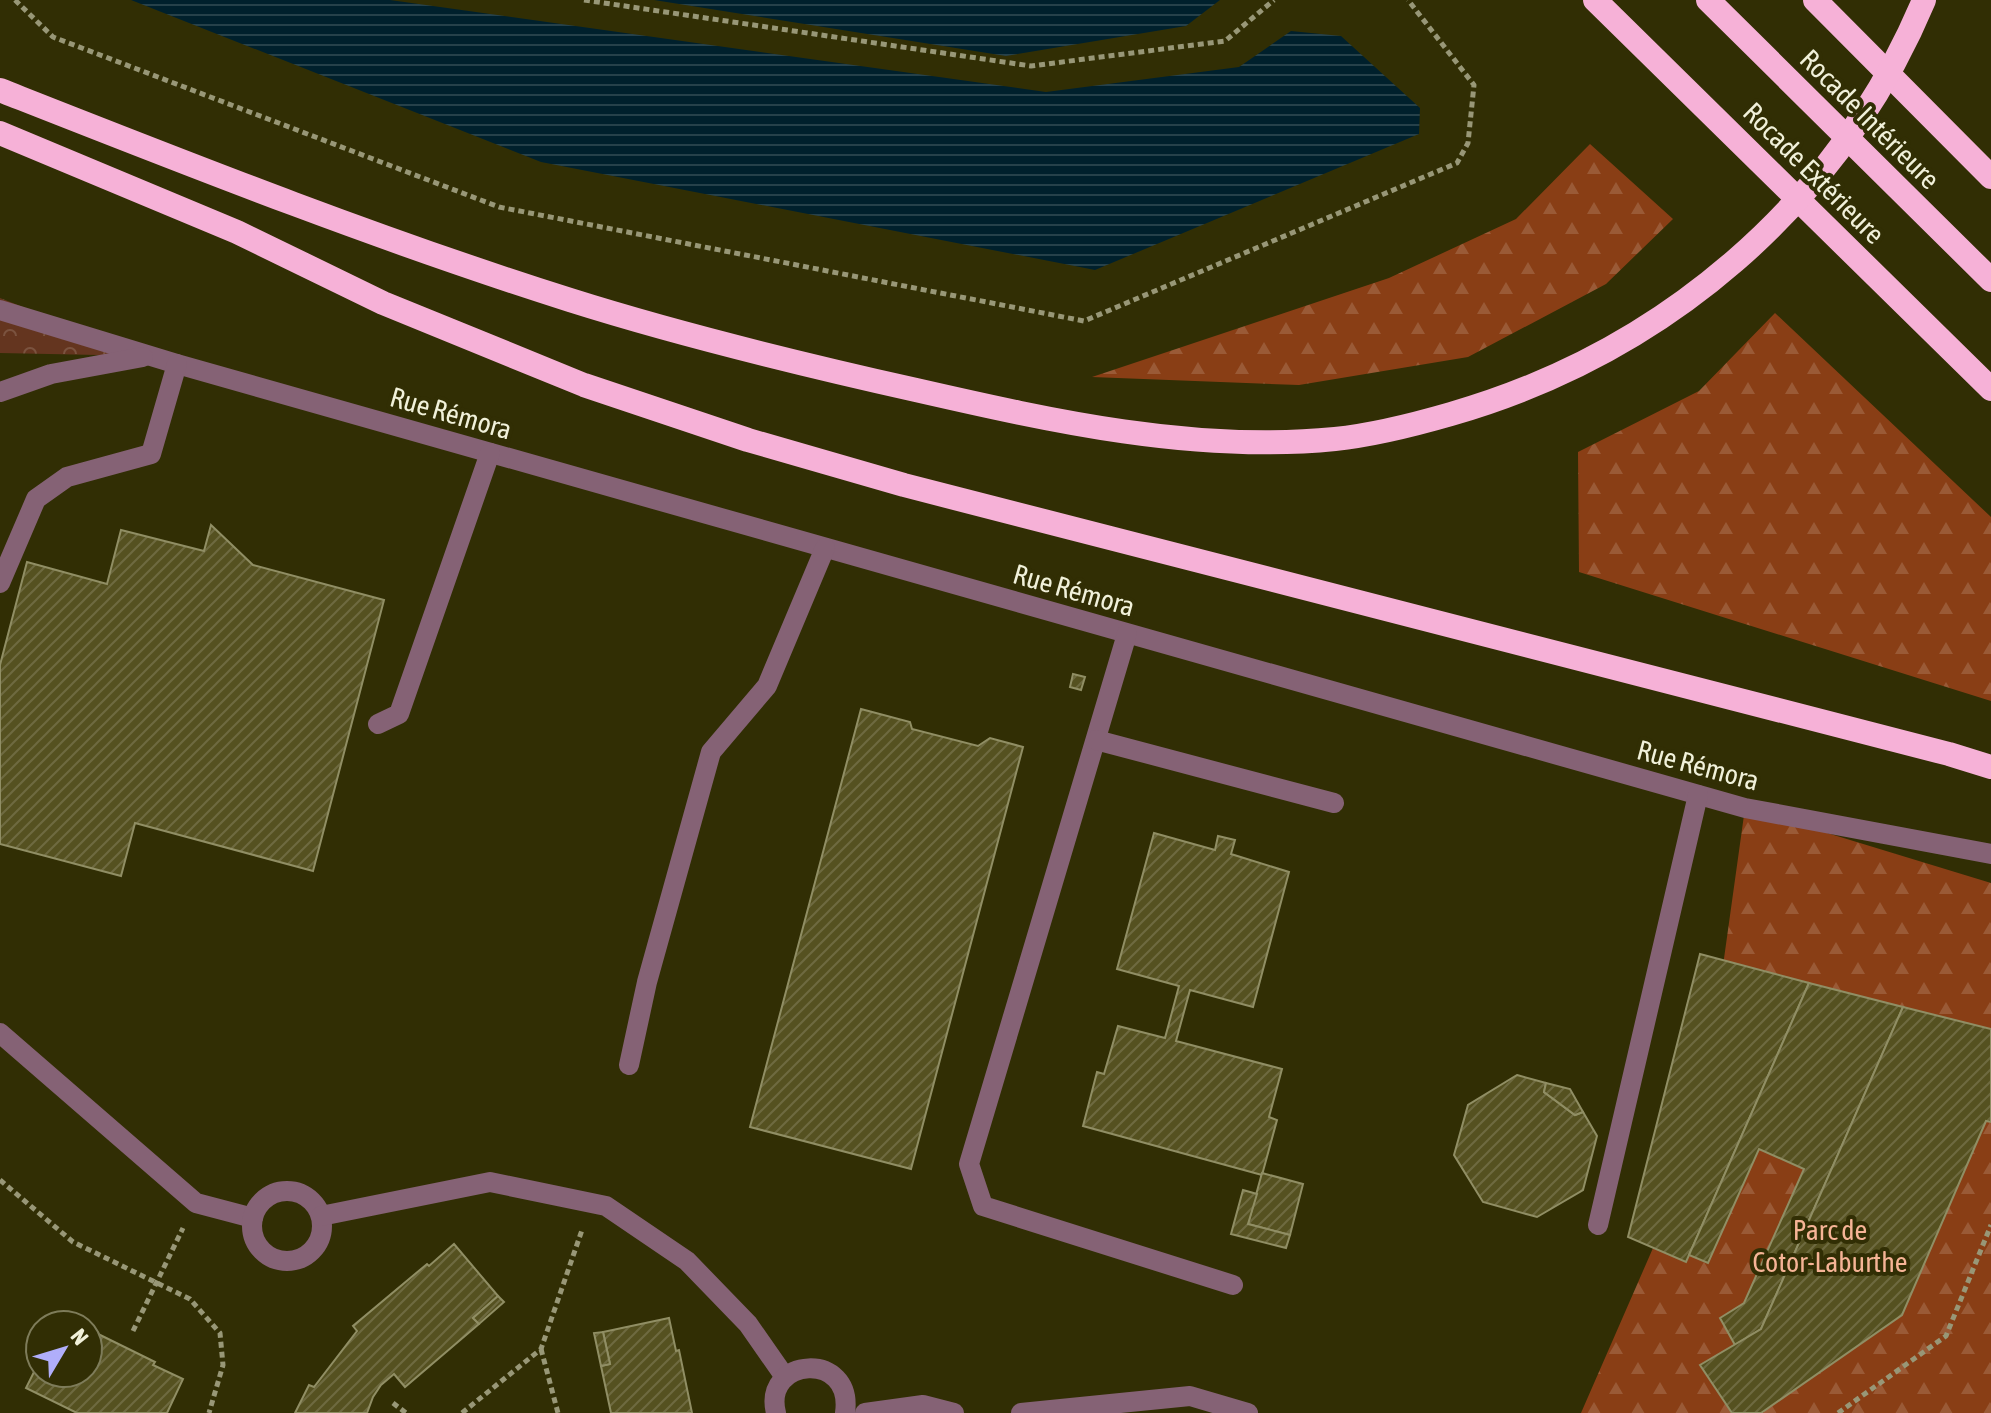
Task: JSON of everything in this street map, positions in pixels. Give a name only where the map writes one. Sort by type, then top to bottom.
[{"type":"highway","name":"Rocade Intérieure","points":[[1708,0],[1991,280]]},
{"type":"highway","points":[[1815,0],[1991,177]]},
{"type":"highway","points":[[0,90],[286,202],[571,300],[787,362],[1018,413],[1187,439],[1335,439],[1427,421],[1487,404],[1564,373],[1620,345],[1694,296],[1768,233],[1835,155],[1878,88],[1924,0]]},
{"type":"highway","name":"Rocade Extérieure","points":[[1596,1],[1991,389]]},
{"type":"highway","points":[[0,133],[237,232],[383,303],[584,385],[748,440],[904,485],[1991,767]]},
{"type":"street","name":"Rue Rémora","points":[[0,310],[148,356],[1745,808],[1991,854]]},
{"type":"street","points":[[0,392],[51,374],[148,356]]},
{"type":"street","points":[[0,583],[36,499],[67,477],[151,454],[177,364]]},
{"type":"street","points":[[378,724],[399,714],[490,453]]},
{"type":"street","points":[[629,1065],[647,982],[711,752],[767,686],[825,548]]},
{"type":"street","points":[[1127,634],[969,1164],[983,1206],[1233,1285]]},
{"type":"street","points":[[1096,740],[1334,803]]},
{"type":"street","points":[[1598,1225],[1698,795]]},
{"type":"street","points":[[0,1033],[196,1203],[253,1218]]},
{"type":"street","points":[[321,1216],[490,1182],[606,1206],[687,1261],[748,1324],[785,1377]]},
{"type":"street","points":[[281,1191],[295,1191],[308,1197],[321,1216],[322,1234],[317,1247],[306,1256],[294,1261],[279,1261],[257,1245],[252,1232],[253,1218],[258,1205],[268,1196],[281,1191]]},
{"type":"street","points":[[776,1413],[776,1392],[785,1377],[808,1367],[822,1369],[835,1377],[847,1401],[845,1413]]},
{"type":"street","points":[[1021,1413],[1190,1396],[1248,1413]]},
{"type":"street","points":[[865,1413],[923,1405],[954,1413]]},
{"type":"path","points":[[15,0],[53,37],[499,207],[1084,321],[1457,163],[1468,143],[1474,85],[1408,0]]},
{"type":"path","points":[[584,0],[1031,66],[1225,41],[1274,0]]},
{"type":"path","points":[[0,1180],[73,1242],[190,1299],[220,1333],[223,1365],[209,1413]]},
{"type":"path","points":[[133,1331],[196,1203]]},
{"type":"path","points":[[462,1413],[541,1349],[591,1203]]},
{"type":"path","points":[[1838,1413],[1946,1336],[1991,1225]]},
{"type":"path","points":[[541,1349],[558,1413]]},
{"type":"path","points":[[393,1403],[406,1413]]},
{"type":"green space","points":[[1590,144],[1673,219],[1606,284],[1468,357],[1299,385],[1092,377],[1389,278],[1516,219]]},
{"type":"green space","points":[[0,298],[148,356],[0,353]]},
{"type":"green space","points":[[1775,313],[1991,517],[1991,701],[1579,572],[1578,452],[1699,391]]},
{"type":"green space","name":"Parc de Cotor-Laburthe","points":[[1745,808],[1991,883],[1991,1413],[1581,1413],[1698,1145]]},
{"type":"water","points":[[131,0],[390,0],[1046,92],[1239,67],[1291,31],[1341,36],[1420,108],[1419,134],[1095,270],[541,162]]},
{"type":"water","points":[[654,0],[1220,0],[1186,26],[1006,56]]},
{"type":"building","points":[[211,525],[253,565],[384,600],[313,871],[135,823],[121,876],[0,844],[0,665],[27,562],[107,584],[121,530],[204,551]]},
{"type":"building","points":[[1073,674],[1085,677],[1081,690],[1070,687]]},
{"type":"building","points":[[861,709],[910,722],[912,729],[978,746],[990,738],[1023,747],[911,1169],[750,1127]]},
{"type":"building","points":[[1154,833],[1215,850],[1218,836],[1235,840],[1231,854],[1289,872],[1253,1007],[1190,990],[1176,1041],[1282,1069],[1269,1117],[1277,1120],[1262,1175],[1083,1126],[1097,1072],[1104,1074],[1118,1026],[1165,1038],[1179,986],[1117,969]]},
{"type":"building","points":[[1700,954],[1809,983],[1686,1262],[1628,1237]]},
{"type":"building","points":[[1809,983],[1903,1007],[1761,1329],[1735,1345],[1720,1318],[1744,1303],[1804,1169],[1759,1149],[1708,1263],[1689,1255]]},
{"type":"building","points":[[1903,1007],[1991,1029],[1991,1122],[1986,1121],[1902,1315],[1761,1413],[1732,1413],[1700,1365],[1761,1329]]},
{"type":"building","points":[[1517,1075],[1546,1083],[1544,1092],[1575,1115],[1583,1112],[1597,1136],[1583,1190],[1537,1217],[1483,1202],[1454,1155],[1468,1105]]},
{"type":"building","points":[[1546,1083],[1570,1089],[1583,1112],[1575,1115],[1544,1092]]},
{"type":"building","points":[[1262,1173],[1303,1184],[1290,1235],[1248,1224]]},
{"type":"building","points":[[1243,1190],[1257,1194],[1248,1224],[1290,1235],[1286,1248],[1231,1234]]},
{"type":"building","points":[[454,1244],[498,1296],[473,1318],[479,1324],[405,1387],[394,1374],[381,1385],[367,1413],[295,1413],[309,1385],[314,1387],[357,1331],[353,1326]]},
{"type":"building","points":[[498,1296],[504,1302],[479,1324],[473,1318]]},
{"type":"building","points":[[669,1318],[692,1413],[611,1413],[601,1366],[610,1364],[603,1332]]},
{"type":"building","points":[[603,1332],[610,1364],[601,1366],[594,1333]]},
{"type":"building","points":[[104,1337],[183,1379],[167,1413],[77,1413],[28,1389],[104,1389]]}]
